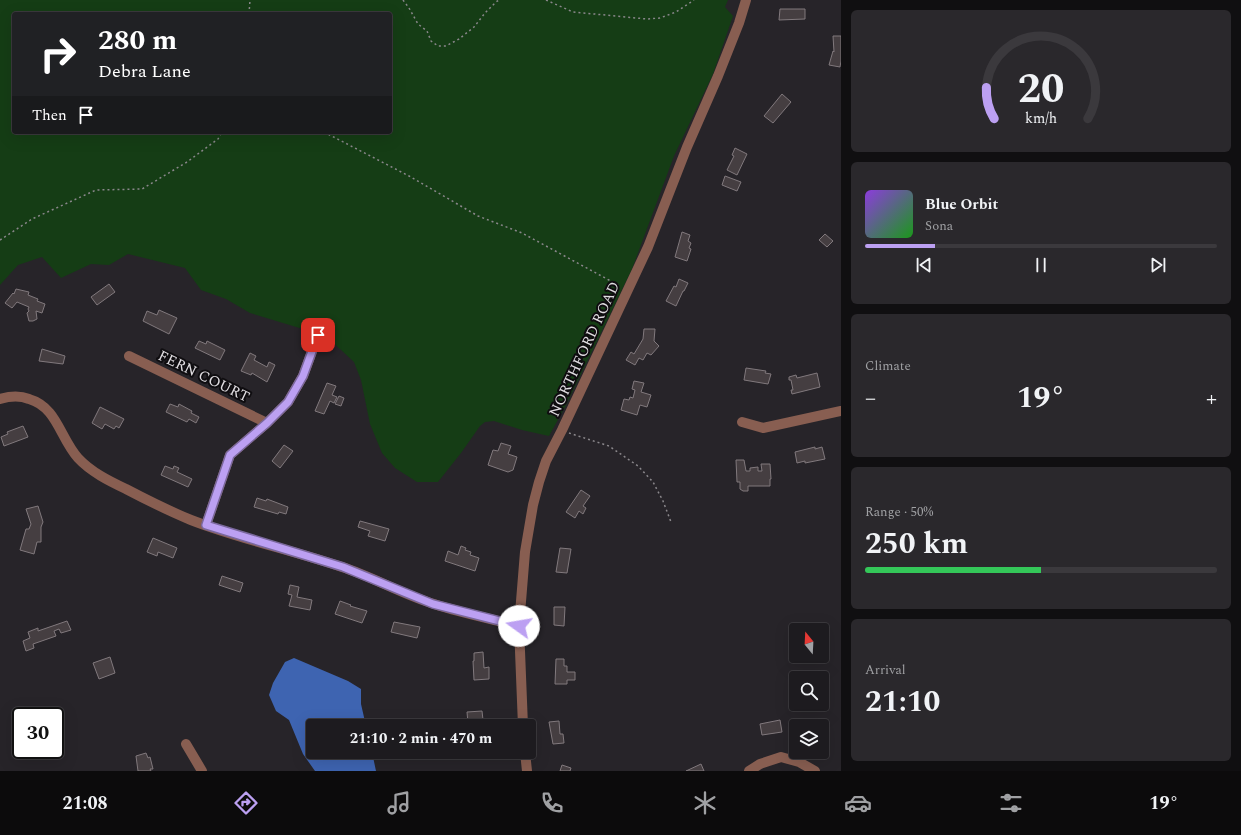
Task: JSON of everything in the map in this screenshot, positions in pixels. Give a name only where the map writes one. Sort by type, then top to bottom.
[{"type":"street","name":"NORTHFORD ROAD","points":[[523,719],[519,626],[525,552],[533,506],[546,461],[648,247],[687,147],[710,98],[732,42],[746,0]]},
{"type":"street","points":[[206,525],[230,455],[267,423],[288,402],[303,376],[318,335]]},
{"type":"street","name":"FERN COURT","points":[[129,356],[267,423]]},
{"type":"street","points":[[0,399],[21,396],[34,400],[45,407],[54,417],[69,446],[88,467],[117,485],[191,520],[343,567],[433,604],[519,626]]},
{"type":"street","points":[[742,422],[763,428],[841,411]]},
{"type":"street","points":[[186,744],[202,771]]},
{"type":"street","points":[[749,771],[760,764],[781,758],[799,762],[815,771]]},
{"type":"street","points":[[526,759],[527,771]]},
{"type":"path","points":[[249,12],[250,0]]},
{"type":"path","points":[[403,0],[418,24],[427,31],[431,41],[438,46],[446,46],[474,28],[485,13],[500,0]]},
{"type":"path","points":[[546,0],[573,12],[647,19],[660,18],[671,14],[694,0]]},
{"type":"path","points":[[0,240],[32,219],[96,190],[142,188],[187,162],[218,139],[221,134]]},
{"type":"path","points":[[328,134],[408,176],[478,216],[522,234],[628,290]]},
{"type":"path","points":[[562,430],[609,446],[638,466],[653,482],[663,501],[671,522]]},
{"type":"green space","points":[[0,0],[728,0],[725,7],[733,16],[713,74],[674,156],[632,269],[565,407],[549,436],[522,430],[494,421],[485,422],[480,426],[438,482],[417,482],[395,468],[382,453],[370,424],[361,380],[354,362],[326,336],[250,313],[226,299],[201,290],[185,268],[128,254],[109,265],[91,264],[61,278],[42,257],[18,265],[0,285]]},
{"type":"water","points":[[294,658],[348,681],[361,689],[361,704],[364,719],[306,719],[306,758],[289,720],[276,711],[269,695],[273,683],[285,662]]},
{"type":"water","points":[[307,759],[373,759],[376,771],[315,771]]},
{"type":"building","points":[[780,9],[805,9],[805,19],[779,20]]},
{"type":"building","points":[[833,36],[841,36],[840,67],[829,65],[833,51],[834,52]]},
{"type":"building","points":[[782,94],[791,102],[773,123],[764,116]]},
{"type":"building","points":[[735,148],[747,154],[737,175],[727,170],[734,156],[732,155]]},
{"type":"building","points":[[725,176],[741,182],[737,191],[722,185]]},
{"type":"building","points":[[682,232],[690,235],[688,241],[691,243],[689,248],[691,249],[687,261],[675,257]]},
{"type":"building","points":[[825,234],[833,241],[827,247],[819,240]]},
{"type":"building","points":[[679,279],[688,283],[676,306],[666,301],[674,286],[676,287]]},
{"type":"building","points":[[109,284],[115,292],[97,305],[91,297]]},
{"type":"building","points":[[16,289],[29,292],[28,295],[45,304],[42,313],[36,311],[37,319],[29,321],[27,313],[29,311],[29,307],[17,302],[12,308],[5,303],[13,293],[14,294]]},
{"type":"building","points":[[159,310],[177,318],[169,334],[143,321],[147,311],[157,315]]},
{"type":"building","points":[[644,329],[655,329],[654,341],[659,346],[651,355],[647,353],[643,360],[639,358],[635,365],[626,360],[631,352],[634,354],[643,339]]},
{"type":"building","points":[[199,341],[206,344],[207,341],[225,350],[220,360],[195,348]]},
{"type":"building","points":[[42,349],[65,356],[63,364],[39,361]]},
{"type":"building","points":[[250,353],[256,356],[254,360],[267,367],[269,362],[275,365],[267,382],[252,373],[251,375],[241,371]]},
{"type":"building","points":[[746,368],[766,371],[765,373],[771,374],[768,384],[744,380]]},
{"type":"building","points":[[817,373],[820,387],[792,394],[791,390],[793,390],[789,377],[796,375],[797,378]]},
{"type":"building","points":[[634,381],[644,383],[641,392],[651,395],[647,407],[640,405],[637,415],[621,410],[624,399],[629,400],[630,397],[633,398],[635,390],[632,389]]},
{"type":"building","points":[[327,383],[336,386],[332,395],[337,397],[334,403],[330,401],[324,414],[315,411]]},
{"type":"building","points":[[339,396],[344,398],[341,406],[335,404]]},
{"type":"building","points":[[170,404],[178,407],[179,404],[192,411],[191,413],[199,417],[196,423],[189,419],[187,422],[166,412]]},
{"type":"building","points":[[100,407],[124,419],[119,428],[116,426],[114,429],[105,424],[102,429],[92,423]]},
{"type":"building","points":[[23,426],[28,437],[4,446],[1,437],[8,434],[7,432]]},
{"type":"building","points":[[501,443],[511,446],[508,454],[517,457],[513,470],[508,472],[488,465],[493,450],[498,451]]},
{"type":"building","points":[[284,445],[293,451],[280,468],[272,461]]},
{"type":"building","points":[[815,447],[815,449],[822,447],[825,459],[797,463],[795,452]]},
{"type":"building","points":[[736,460],[744,460],[746,471],[750,471],[750,468],[758,467],[758,471],[762,471],[761,464],[770,464],[770,486],[748,486],[748,491],[743,491],[740,489],[740,482],[737,482]]},
{"type":"building","points":[[165,466],[173,469],[174,466],[179,468],[177,472],[192,479],[188,487],[161,475]]},
{"type":"building","points":[[581,490],[590,496],[583,506],[586,508],[583,514],[579,511],[575,518],[566,512]]},
{"type":"building","points":[[257,498],[266,501],[267,499],[288,507],[286,514],[279,512],[278,514],[254,507]]},
{"type":"building","points":[[38,506],[43,522],[41,527],[41,542],[37,542],[34,554],[20,550],[26,529],[29,529],[31,524],[26,509]]},
{"type":"building","points":[[360,521],[389,529],[385,541],[368,536],[370,531],[358,527]]},
{"type":"building","points":[[153,538],[177,548],[173,558],[158,552],[157,556],[147,552]]},
{"type":"building","points":[[461,546],[466,548],[465,550],[471,552],[470,555],[479,558],[475,571],[445,561],[448,551],[458,555]]},
{"type":"building","points":[[560,548],[571,549],[567,573],[556,572]]},
{"type":"building","points":[[222,576],[243,583],[240,592],[219,585]]},
{"type":"building","points":[[290,585],[299,587],[297,597],[312,600],[310,610],[289,606],[292,595],[288,594]]},
{"type":"building","points":[[340,601],[351,605],[350,606],[367,611],[362,623],[335,614]]},
{"type":"building","points":[[554,607],[565,607],[564,626],[554,625]]},
{"type":"building","points":[[67,621],[71,630],[61,633],[59,629],[54,631],[56,636],[33,644],[34,648],[26,651],[23,641],[30,638],[28,632],[38,628],[38,631]]},
{"type":"building","points":[[394,622],[420,627],[417,638],[391,632]]},
{"type":"building","points":[[483,652],[484,668],[489,667],[489,679],[474,680],[474,653]]},
{"type":"building","points":[[110,657],[115,673],[99,679],[93,663]]},
{"type":"building","points":[[556,659],[564,659],[564,666],[567,666],[567,672],[575,672],[575,680],[567,680],[567,684],[555,684]]},
{"type":"building","points":[[482,711],[483,719],[468,719],[467,712]]},
{"type":"building","points":[[780,720],[782,732],[762,735],[760,724]]},
{"type":"building","points":[[559,721],[560,734],[563,734],[564,743],[553,744],[549,722]]},
{"type":"building","points":[[146,753],[148,758],[150,757],[153,769],[150,769],[151,771],[138,771],[136,756]]},
{"type":"building","points":[[701,764],[704,771],[686,771]]},
{"type":"building","points":[[562,765],[571,768],[570,771],[560,771]]},
{"type":"route","points":[[318,335],[303,376],[288,402],[267,423],[230,455],[206,525],[244,538],[343,567],[433,604],[519,626]]}]
